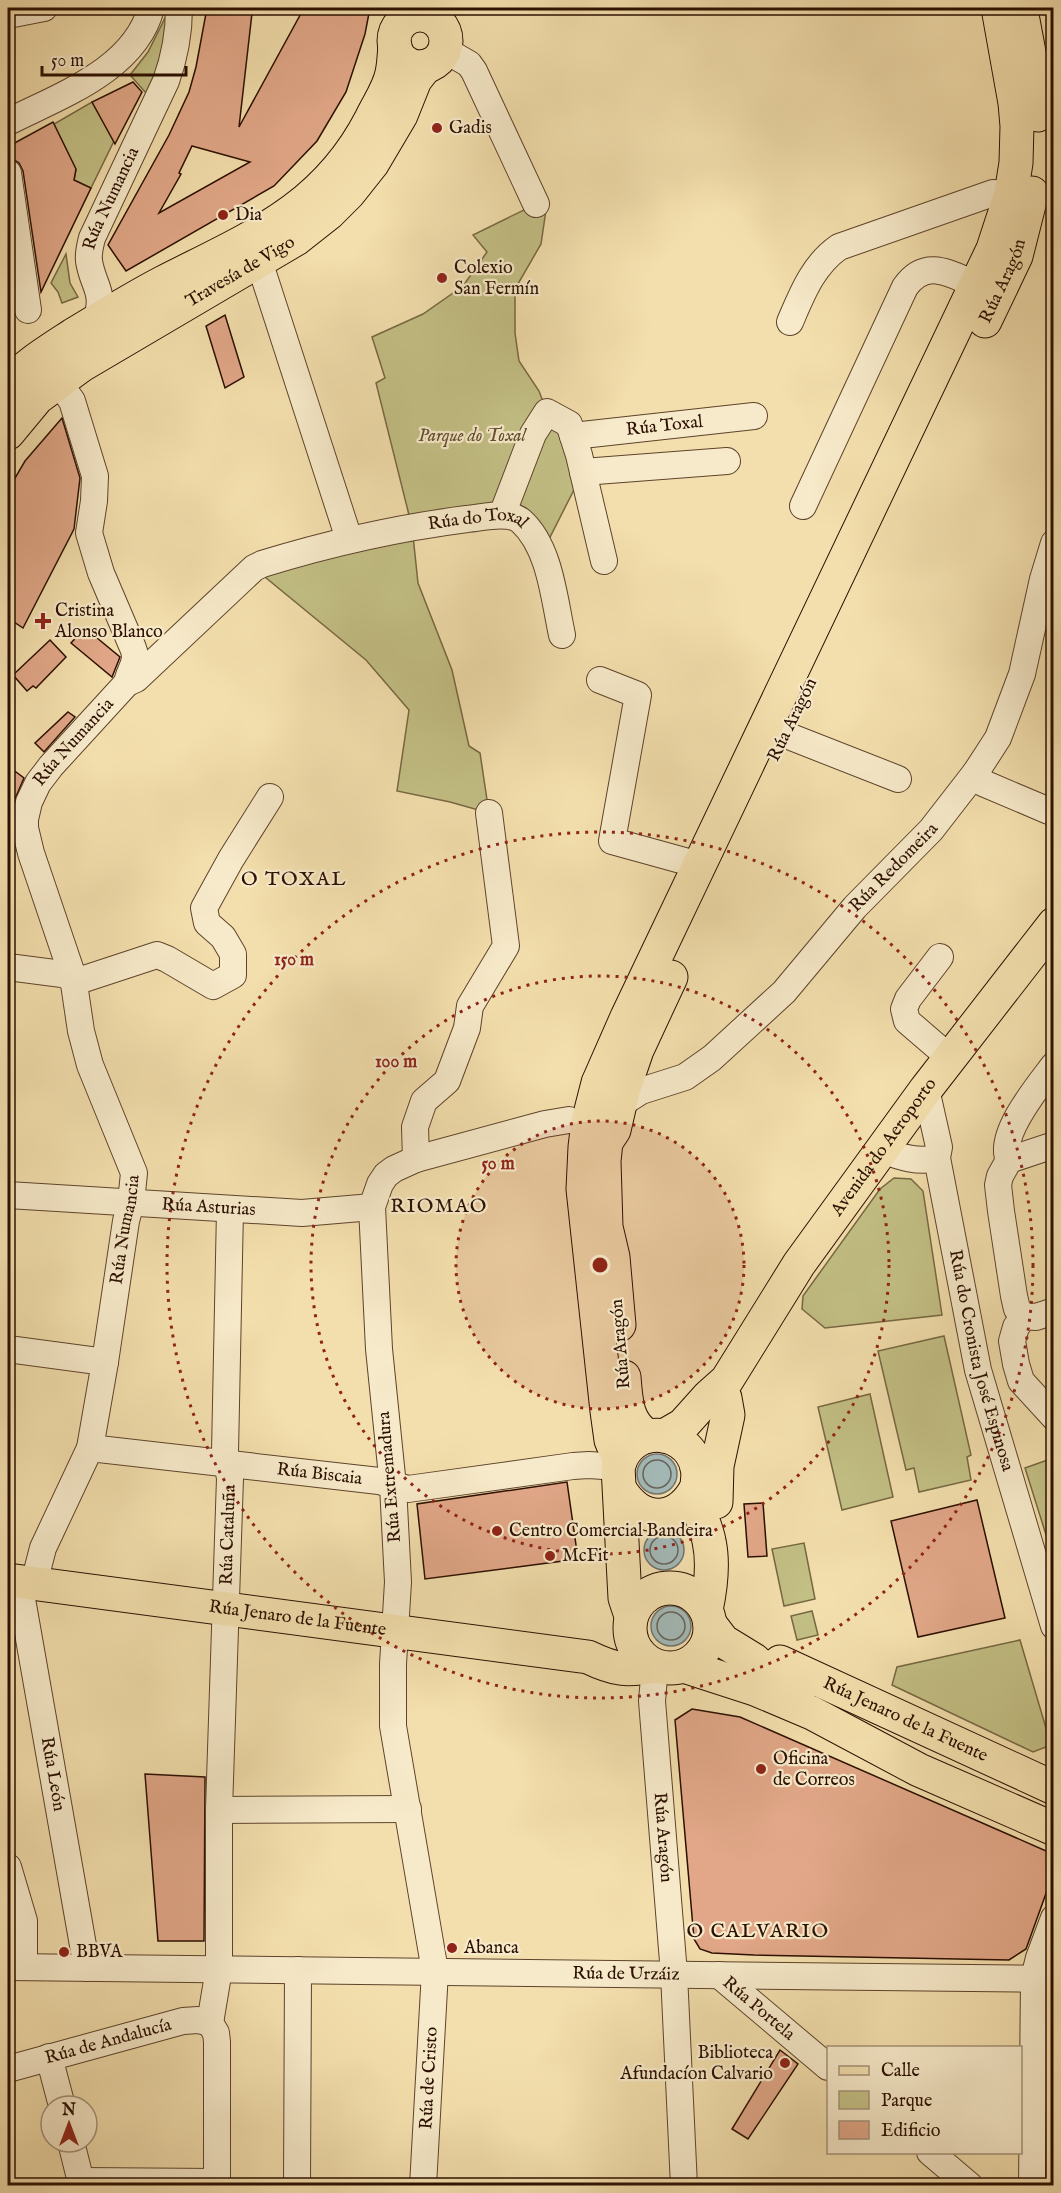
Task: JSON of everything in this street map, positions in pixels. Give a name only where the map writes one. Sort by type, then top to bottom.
[{"type":"main road","name":"Rúa Aragón","points":[[697,1477],[690,1499],[680,1509],[667,1515],[653,1515],[640,1511],[628,1503],[611,1440],[588,1245],[583,1189],[588,1128],[598,1083],[606,1063],[993,249],[1011,194],[1016,163],[1017,126],[998,8]]},
{"type":"main road","name":"Rúa Aragón","points":[[588,1128],[614,1130],[619,1105],[637,1050],[1016,256],[1029,212],[1037,164],[1038,125],[1035,84],[1020,8]]},
{"type":"main road","points":[[420,15],[434,19],[436,37],[410,65],[403,60],[399,26],[413,16],[420,15]]},
{"type":"main road","name":"Travesía de Vigo","points":[[8,384],[32,362],[96,321],[155,286],[257,236],[291,213],[320,189],[359,143],[388,87],[399,26]]},
{"type":"main road","name":"Travesía de Vigo","points":[[8,433],[23,412],[52,386],[82,365],[296,239],[329,213],[349,193],[390,137],[436,37]]},
{"type":"main road","name":"Rúa Numancia","points":[[52,386],[86,342],[96,321]]},
{"type":"main road","name":"Avenida do Aeroporto","points":[[697,1477],[710,1429],[726,1389],[799,1264],[926,1089],[1053,924]]},
{"type":"main road","name":"Rúa Aragón","points":[[588,1128],[604,1161],[606,1227],[613,1257],[627,1404],[634,1426],[656,1436],[676,1439],[686,1446],[693,1456],[700,1512],[710,1542],[712,1581],[708,1617],[710,1635],[701,1654],[670,1666],[638,1654],[633,1645],[625,1598],[620,1473]]},
{"type":"main road","points":[[710,1542],[716,1528],[717,1466],[727,1423],[726,1389]]},
{"type":"main road","name":"Avenida do Aeroporto","points":[[656,1436],[683,1425],[709,1396],[726,1389]]},
{"type":"main road","points":[[620,1473],[631,1445],[639,1439],[656,1436]]},
{"type":"main road","name":"Rúa Jenaro de la Fuente","points":[[20,1582],[588,1657],[622,1669],[670,1666],[767,1693],[836,1725],[919,1770],[1048,1807]]},
{"type":"main road","points":[[588,1657],[604,1649],[630,1621],[636,1606],[654,1590],[678,1588],[690,1593],[699,1600],[708,1617]]},
{"type":"main road","name":"Rúa Jenaro de la Fuente","points":[[708,1617],[723,1641],[754,1660],[773,1677],[900,1734],[928,1753]]},
{"type":"main road","name":"Rúa Jenaro de la Fuente","points":[[754,1660],[779,1661],[1048,1807]]},
{"type":"main road","name":"Rúa Jenaro de la Fuente","points":[[836,1725],[928,1753]]},
{"type":"main road","points":[[928,1753],[1048,1807]]},
{"type":"street","points":[[8,15],[49,8]]},
{"type":"street","points":[[8,116],[90,81],[125,52],[149,16],[151,8]]},
{"type":"street","name":"Rúa Numancia","points":[[96,321],[101,297],[89,263],[92,238],[166,81],[175,55],[179,31],[179,8]]},
{"type":"street","points":[[436,37],[468,63],[474,71],[536,204]]},
{"type":"street","points":[[8,173],[14,261],[20,301]]},
{"type":"street","points":[[790,322],[804,290],[825,256],[839,247],[993,193],[1011,194]]},
{"type":"street","points":[[259,261],[349,539]]},
{"type":"street","points":[[803,506],[905,287],[912,277],[921,272],[936,269],[977,285]]},
{"type":"street","name":"Rúa Numancia","points":[[20,1582],[43,1548],[90,1448],[134,1173],[90,1065],[81,1031],[73,977],[31,853],[16,826],[38,783],[127,683],[136,661],[136,654],[101,573],[89,533],[95,476],[72,401],[64,390],[52,386]]},
{"type":"street","points":[[502,515],[533,434],[547,412],[569,424],[604,561]]},
{"type":"street","name":"Rúa Toxal","points":[[573,436],[754,416]]},
{"type":"street","points":[[583,472],[727,461]]},
{"type":"street","name":"Rúa do Toxal","points":[[127,683],[136,679],[254,568],[262,564],[349,539],[412,526],[502,515],[519,519],[543,551],[562,635]]},
{"type":"street","name":"Rúa Redomeira","points":[[619,1105],[640,1091],[685,1077],[712,1058],[784,992],[855,908],[931,830],[976,772],[998,738],[1022,674],[1053,543]]},
{"type":"street","points":[[600,680],[638,695],[612,841],[699,864]]},
{"type":"street","points":[[786,735],[898,779]]},
{"type":"street","points":[[976,772],[983,783],[1049,811]]},
{"type":"street","points":[[8,966],[81,980],[157,955],[213,986],[233,975],[233,954],[223,937],[207,922],[204,908],[231,859],[270,797]]},
{"type":"street","points":[[416,1159],[415,1127],[424,1101],[447,1081],[467,1028],[470,1006],[506,946],[489,813]]},
{"type":"street","points":[[940,957],[908,999],[904,1009],[907,1021],[950,1058]]},
{"type":"street","points":[[1010,1161],[1006,1153],[1012,1128],[1053,1065]]},
{"type":"street","name":"Rúa do Cronista José Espinosa","points":[[926,1089],[978,1370],[1053,1626]]},
{"type":"street","name":"Rúa Extremadura","points":[[435,1971],[393,1726],[393,1664],[399,1590],[393,1486],[379,1349],[372,1207],[380,1184],[386,1175],[394,1168],[416,1159],[545,1124],[588,1128]]},
{"type":"street","points":[[891,1138],[901,1157],[924,1160],[937,1147]]},
{"type":"street","points":[[1053,1145],[1010,1161],[1000,1176],[999,1194],[1017,1309],[1024,1316],[1036,1317],[1053,1311]]},
{"type":"street","name":"Rúa Asturias","points":[[8,1195],[302,1213],[372,1207]]},
{"type":"street","name":"Rúa Cataluña","points":[[219,1969],[219,1810],[230,1478],[227,1464],[230,1210]]},
{"type":"street","points":[[1024,1316],[1016,1327],[1012,1341],[1018,1373],[1021,1381],[1053,1417]]},
{"type":"street","points":[[8,1349],[105,1362]]},
{"type":"street","name":"Rúa Biscaia","points":[[90,1448],[379,1480],[408,1489],[589,1465],[620,1473]]},
{"type":"street","name":"Rúa León","points":[[20,1582],[87,1968]]},
{"type":"street","name":"Rúa Aragón","points":[[670,1666],[652,1701],[674,1974],[684,2186]]},
{"type":"street","points":[[219,1810],[408,1809]]},
{"type":"street","points":[[8,1867],[24,1921],[16,1967]]},
{"type":"street","points":[[1032,2186],[1044,1978],[1038,1958],[1053,1918]]},
{"type":"street","name":"Rúa de Urzáiz","points":[[16,1967],[1044,1978]]},
{"type":"street","points":[[74,2154],[81,2183],[217,2184],[217,2042],[216,2033],[210,2023],[219,1969]]},
{"type":"street","points":[[297,2186],[298,1970]]},
{"type":"street","name":"Rúa de Cristo","points":[[423,2186],[435,1971]]},
{"type":"street","name":"Rúa Portela","points":[[719,1975],[827,2066]]},
{"type":"street","name":"Rúa de Andalucía","points":[[8,2069],[183,2021],[198,2020],[210,2023]]},
{"type":"street","points":[[49,2057],[59,2094]]},
{"type":"street","points":[[932,2154],[970,2186]]},
{"type":"green space","points":[[168,12],[160,63],[146,93],[130,75],[148,52]]},
{"type":"green space","points":[[92,102],[114,141],[91,188],[74,180],[76,170],[54,124]]},
{"type":"green space","name":"Parque do Toxal","points":[[536,204],[546,210],[541,244],[515,289],[515,333],[519,361],[539,391],[547,412],[583,472],[543,551],[520,520],[412,526],[418,583],[452,670],[469,746],[480,753],[489,813],[397,791],[409,710],[366,660],[254,568],[409,515],[376,383],[385,378],[372,337],[423,314],[463,286],[487,252],[473,235]]},
{"type":"green space","points":[[66,254],[70,283],[78,297],[62,303],[51,283]]},
{"type":"green space","points":[[894,1178],[911,1179],[923,1191],[942,1315],[825,1328],[802,1309],[803,1296],[880,1189]]},
{"type":"green space","points":[[944,1336],[971,1455],[967,1457],[971,1480],[919,1492],[914,1468],[906,1470],[878,1351]]},
{"type":"green space","points":[[870,1394],[893,1497],[842,1510],[818,1407]]},
{"type":"green space","points":[[1054,1458],[1053,1557],[1025,1468]]},
{"type":"green space","points":[[804,1543],[815,1599],[784,1606],[772,1549]]},
{"type":"green space","points":[[812,1611],[818,1635],[797,1640],[791,1616]]},
{"type":"green space","points":[[1020,1640],[1051,1745],[1033,1752],[892,1685],[897,1667]]},
{"type":"water","points":[[657,1454],[671,1460],[677,1474],[671,1488],[657,1494],[643,1488],[637,1474],[643,1460]]},
{"type":"water","points":[[664,1530],[678,1536],[684,1550],[678,1564],[664,1570],[650,1564],[644,1550],[650,1536]]},
{"type":"water","points":[[671,1606],[685,1612],[691,1626],[685,1640],[671,1646],[657,1640],[651,1626],[657,1612]]},
{"type":"building","points":[[207,8],[249,8],[249,14],[252,13],[239,127],[304,8],[370,8],[365,34],[346,92],[317,141],[274,186],[126,271],[108,245],[169,135],[189,92]],"holes":[[[192,146],[250,162],[159,213],[181,174],[179,173]]]},
{"type":"building","points":[[133,82],[142,92],[115,144],[92,102]]},
{"type":"building","points":[[53,122],[76,169],[74,180],[91,188],[41,292],[23,171],[19,163],[13,159],[11,145]]},
{"type":"building","points":[[225,315],[244,377],[225,388],[206,326]]},
{"type":"building","points":[[62,418],[80,478],[74,529],[23,628],[8,618],[8,490],[25,461]]},
{"type":"building","points":[[85,628],[120,657],[112,677],[71,643]]},
{"type":"building","points":[[50,640],[66,657],[36,688],[33,686],[27,691],[13,675]]},
{"type":"building","points":[[68,712],[75,717],[44,752],[35,743]]},
{"type":"building","points":[[8,766],[24,778],[8,815]]},
{"type":"building","name":"Centro Comercial Bandeira","points":[[567,1482],[578,1559],[425,1579],[417,1504]]},
{"type":"building","points":[[977,1500],[1005,1618],[918,1637],[891,1521]]},
{"type":"building","points":[[763,1503],[767,1556],[748,1557],[744,1504]]},
{"type":"building","points":[[692,1709],[740,1717],[1053,1854],[1053,1874],[1026,1949],[1009,1960],[754,1955],[712,1953],[700,1949],[694,1939],[675,1720]]},
{"type":"building","points":[[145,1774],[205,1777],[204,1941],[158,1941]]},
{"type":"building","points":[[780,2050],[798,2064],[748,2139],[732,2129]]},
{"type":"place","name":"Gadis","points":[[437,128]]},
{"type":"place","name":"Dia","points":[[223,215]]},
{"type":"place","name":"Colexio San Fermín","points":[[442,278]]},
{"type":"place","name":"Cristina Alonso Blanco","points":[[43,621]]},
{"type":"place","name":"Centro Comercial Bandeira","points":[[497,1531]]},
{"type":"place","name":"McFit","points":[[550,1556]]},
{"type":"place","name":"Oficina de Correos","points":[[761,1769]]},
{"type":"place","name":"Abanca","points":[[452,1948]]},
{"type":"place","name":"BBVA","points":[[64,1952]]},
{"type":"place","name":"Biblioteca Afundacíon Calvario","points":[[785,2063]]},
{"type":"district","name":"O TOXAL","points":[[294,879]]},
{"type":"district","name":"RIOMAO","points":[[439,1206]]},
{"type":"district","name":"O CALVARIO","points":[[758,1931]]}]
